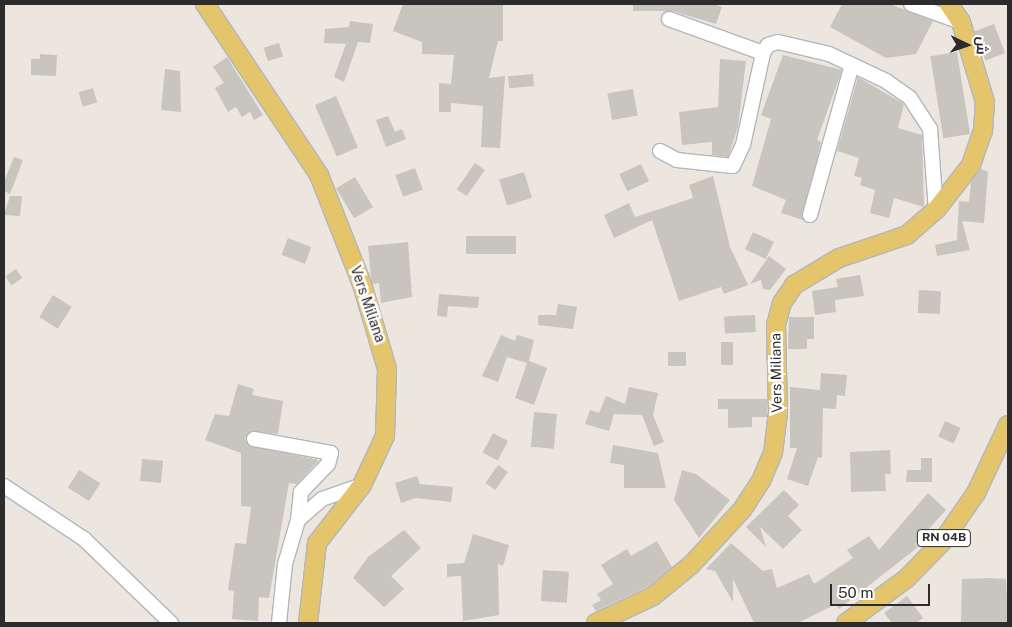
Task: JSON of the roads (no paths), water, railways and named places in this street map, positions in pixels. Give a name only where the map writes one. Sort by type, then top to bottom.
[{"type":"main road","name":"Vers Miliana","points":[[205,4],[319,175],[381,340],[388,403],[385,436],[362,485],[317,543],[308,623]]},
{"type":"main road","name":"Vers Miliana","points":[[596,623],[653,596],[691,565],[742,510],[761,480],[773,453],[778,414],[776,325],[782,303],[794,284],[839,258],[907,234],[936,210],[971,164],[983,131],[985,102],[961,22],[948,4]]},
{"type":"main road","name":"RN 04B","points":[[846,623],[907,578],[942,542],[976,493],[1008,425]]},
{"type":"street","points":[[911,4],[961,22]]},
{"type":"street","points":[[669,19],[764,53]]},
{"type":"street","points":[[660,151],[677,160],[733,166],[743,145],[764,53],[768,45],[778,42],[829,54],[886,81],[924,114],[934,154],[936,210]]},
{"type":"street","points":[[810,216],[852,65]]},
{"type":"street","points":[[254,439],[331,453],[328,464],[302,492],[298,520],[285,564],[279,623]]},
{"type":"street","points":[[298,520],[322,499],[362,485]]},
{"type":"street","points":[[4,486],[84,539],[171,623]]}]
